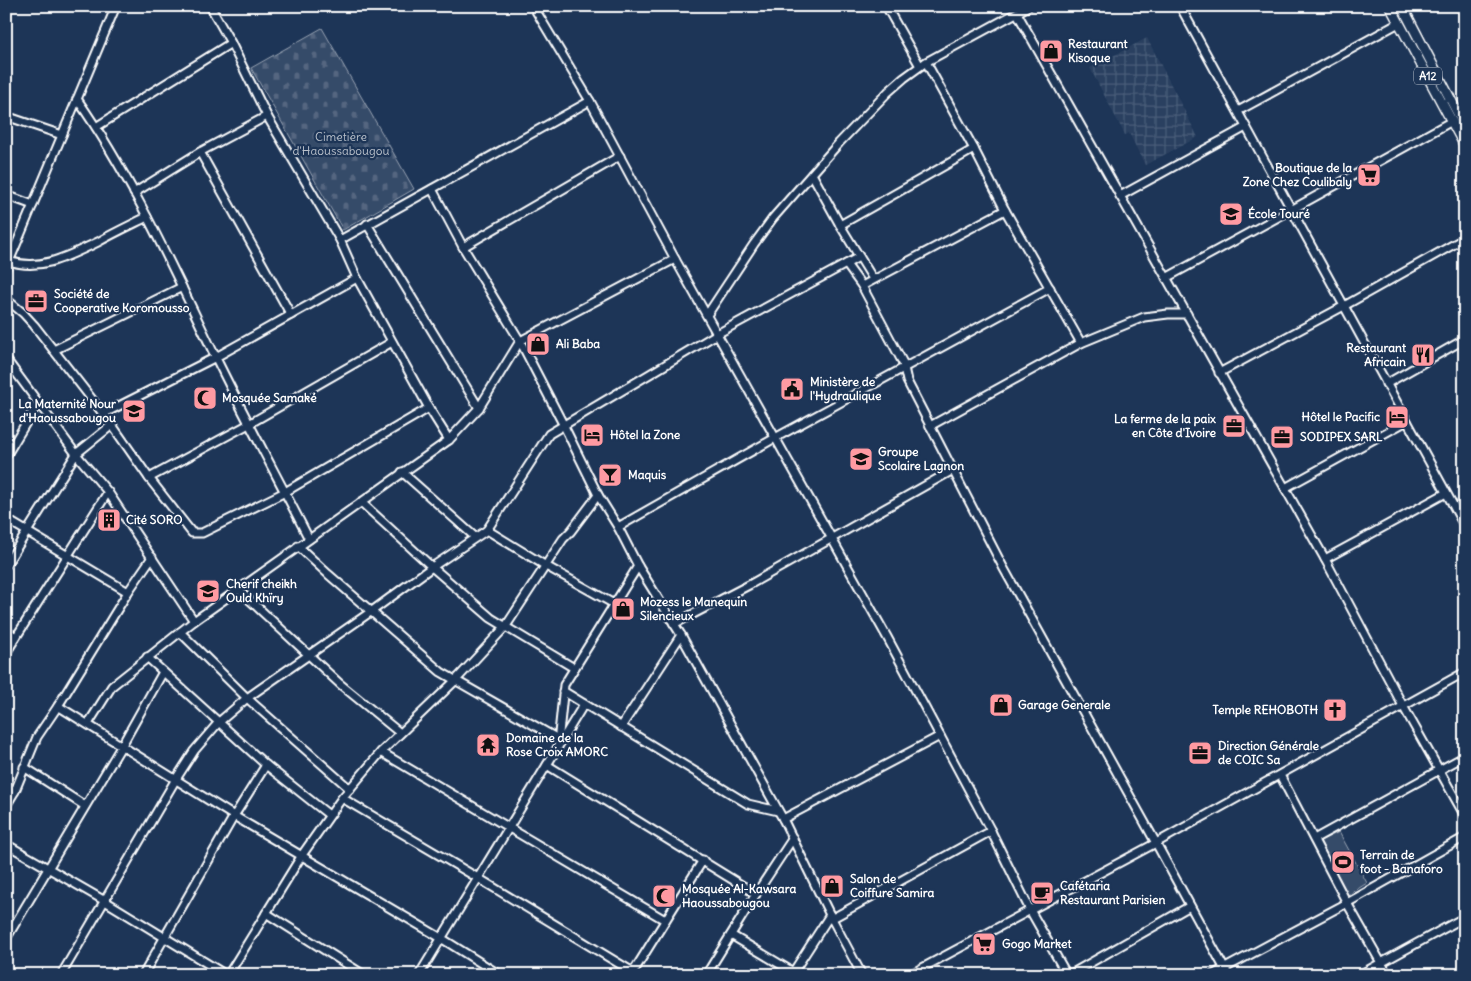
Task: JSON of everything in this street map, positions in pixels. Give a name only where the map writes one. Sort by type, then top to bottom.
[{"type":"main road","name":"A12","points":[[1390,6],[1465,126]]},
{"type":"main road","name":"A12","points":[[1402,6],[1419,50],[1465,146]]},
{"type":"street","points":[[6,269],[116,6]]},
{"type":"street","points":[[210,6],[231,43],[267,116],[340,240],[357,278],[429,408],[449,440]]},
{"type":"street","points":[[533,6],[590,101],[675,259],[940,736],[991,831],[1030,910],[1068,975],[1190,906]]},
{"type":"street","points":[[886,6],[974,150],[1005,210],[1081,343]]},
{"type":"street","points":[[707,315],[773,218],[839,143],[888,92],[923,64],[1029,6]]},
{"type":"street","points":[[1180,6],[1465,527]]},
{"type":"street","points":[[1017,13],[1325,559],[1403,706],[1465,816]]},
{"type":"street","points":[[1238,111],[1399,23]]},
{"type":"street","points":[[96,127],[231,43]]},
{"type":"street","points":[[77,99],[96,127],[134,192],[249,424],[309,538]]},
{"type":"street","points":[[340,240],[590,101]]},
{"type":"street","points":[[6,116],[62,135]]},
{"type":"street","points":[[134,192],[200,152],[267,116]]},
{"type":"street","points":[[1166,278],[1452,120]]},
{"type":"street","points":[[1120,196],[1246,127]]},
{"type":"street","points":[[840,224],[974,150]]},
{"type":"street","points":[[200,152],[291,315]]},
{"type":"street","points":[[463,247],[620,156]]},
{"type":"street","points":[[812,174],[873,279]]},
{"type":"street","points":[[432,189],[463,247],[520,341],[598,495],[618,527],[638,566],[681,635],[783,819],[862,975]]},
{"type":"street","points":[[6,196],[33,205]]},
{"type":"street","points":[[862,286],[1005,210]]},
{"type":"street","points":[[9,261],[30,265],[55,261],[147,217]]},
{"type":"street","points":[[367,224],[479,408]]},
{"type":"street","points":[[1219,373],[1465,238]]},
{"type":"street","points":[[61,975],[176,779],[194,751],[218,722],[247,698],[487,530],[547,436],[563,424],[717,334],[859,257]]},
{"type":"street","points":[[88,724],[112,686],[180,632],[309,538],[449,440],[479,408],[520,341],[675,259]]},
{"type":"street","points":[[846,264],[862,286],[905,368],[907,381],[1003,567],[1226,971]]},
{"type":"street","points":[[103,414],[216,357],[357,278]]},
{"type":"street","points":[[54,350],[182,287]]},
{"type":"street","points":[[618,527],[775,438],[1050,288]]},
{"type":"street","points":[[6,299],[30,319],[192,533],[202,533],[285,492],[429,408]]},
{"type":"street","points":[[930,426],[1081,343],[1144,317],[1187,314]]},
{"type":"street","points":[[1386,384],[1465,339]]},
{"type":"street","points":[[149,478],[249,424],[392,342]]},
{"type":"street","points":[[6,359],[76,454],[108,492],[194,621]]},
{"type":"street","points":[[6,456],[38,403]]},
{"type":"street","points":[[1285,488],[1407,421]]},
{"type":"street","points":[[6,565],[76,454],[112,425]]},
{"type":"street","points":[[674,624],[953,470]]},
{"type":"street","points":[[402,472],[475,537]]},
{"type":"street","points":[[6,653],[108,492]]},
{"type":"street","points":[[1325,559],[1446,493]]},
{"type":"street","points":[[6,844],[227,975],[302,855],[342,798],[381,752],[454,681],[506,626],[562,539],[571,531],[598,495]]},
{"type":"street","points":[[362,502],[432,567],[491,618],[574,668]]},
{"type":"street","points":[[6,519],[128,592]]},
{"type":"street","points":[[487,530],[614,604]]},
{"type":"street","points":[[298,546],[328,574],[454,681],[558,740]]},
{"type":"street","points":[[6,806],[15,791],[36,737],[58,706],[128,592],[152,557]]},
{"type":"street","points":[[557,748],[564,685],[638,566]]},
{"type":"street","points":[[239,590],[340,684],[400,733]]},
{"type":"street","points":[[6,631],[16,637]]},
{"type":"street","points":[[180,632],[247,698],[350,789]]},
{"type":"street","points":[[621,727],[681,635]]},
{"type":"street","points":[[148,658],[266,765],[329,815]]},
{"type":"street","points":[[6,939],[122,745],[163,672]]},
{"type":"street","points":[[908,975],[1280,775],[1465,672]]},
{"type":"street","points":[[563,691],[748,804],[778,811]]},
{"type":"street","points":[[419,975],[584,704]]},
{"type":"street","points":[[58,706],[234,816],[500,975]]},
{"type":"street","points":[[783,819],[940,736]]},
{"type":"street","points":[[381,752],[666,920]]},
{"type":"street","points":[[1314,839],[1465,756]]},
{"type":"street","points":[[143,975],[234,816],[266,765]]},
{"type":"street","points":[[547,765],[756,894]]},
{"type":"street","points":[[24,767],[85,806]]},
{"type":"street","points":[[1280,775],[1347,903],[1388,975]]},
{"type":"street","points":[[6,786],[15,791]]},
{"type":"street","points":[[342,798],[478,878],[632,973],[703,860]]},
{"type":"street","points":[[731,935],[792,973],[831,917],[991,831]]},
{"type":"street","points":[[1212,975],[1226,971],[1465,837]]},
{"type":"street","points":[[706,975],[793,838]]},
{"type":"street","points":[[266,913],[364,975]]},
{"type":"street","points":[[1359,975],[1465,917]]},
{"type":"shaded area","points":[[1147,38],[1198,137],[1145,165],[1129,133],[1125,135],[1090,68]]},
{"type":"green space","name":"Cimetière d'Haoussabougou","points":[[322,28],[414,189],[343,230],[251,68]]},
{"type":"green space","name":"Terrain de foot - Banaforo","points":[[1339,832],[1367,883],[1348,895],[1320,841]]},
{"type":"place","name":"Restaurant Kisoque","points":[[1051,51]]},
{"type":"place","name":"Boutique de la Zone Chez Coulibaly","points":[[1369,175]]},
{"type":"place","name":"École Touré","points":[[1231,214]]},
{"type":"place","name":"Société de Cooperative Koromousso","points":[[36,301]]},
{"type":"place","name":"Ali Baba","points":[[538,344]]},
{"type":"place","name":"Restaurant Africain","points":[[1423,355]]},
{"type":"place","name":"Ministère de l'Hydraulique","points":[[792,389]]},
{"type":"place","name":"Mosquée Samaké","points":[[205,398]]},
{"type":"place","name":"La Maternité Nour d'Haoussabougou","points":[[134,411]]},
{"type":"place","name":"Hôtel le Pacific","points":[[1397,417]]},
{"type":"place","name":"La ferme de la paix en Côte d'Ivoire","points":[[1234,426]]},
{"type":"place","name":"Hôtel la Zone","points":[[592,435]]},
{"type":"place","name":"SODIPEX SARL","points":[[1282,437]]},
{"type":"place","name":"Groupe Scolaire Lagnon","points":[[861,459]]},
{"type":"place","name":"Maquis","points":[[610,475]]},
{"type":"place","name":"Cité SORO","points":[[109,520]]},
{"type":"place","name":"Cherif cheikh Ould Khïry","points":[[208,591]]},
{"type":"place","name":"Mozess le Manequin Silencieux","points":[[623,609]]},
{"type":"place","name":"Garage Generale","points":[[1001,705]]},
{"type":"place","name":"Temple REHOBOTH","points":[[1335,710]]},
{"type":"place","name":"Domaine de la Rose Croix AMORC","points":[[488,745]]},
{"type":"place","name":"Direction Générale de COIC Sa","points":[[1200,753]]},
{"type":"place","name":"Terrain de foot - Banaforo","points":[[1343,862]]},
{"type":"place","name":"Salon de Coiffure Samira","points":[[832,886]]},
{"type":"place","name":"Cafétaria Restaurant Parisien","points":[[1042,893]]},
{"type":"place","name":"Mosquée Al-Kawsara Haoussabougou","points":[[664,896]]},
{"type":"place","name":"Gogo Market","points":[[984,944]]}]
